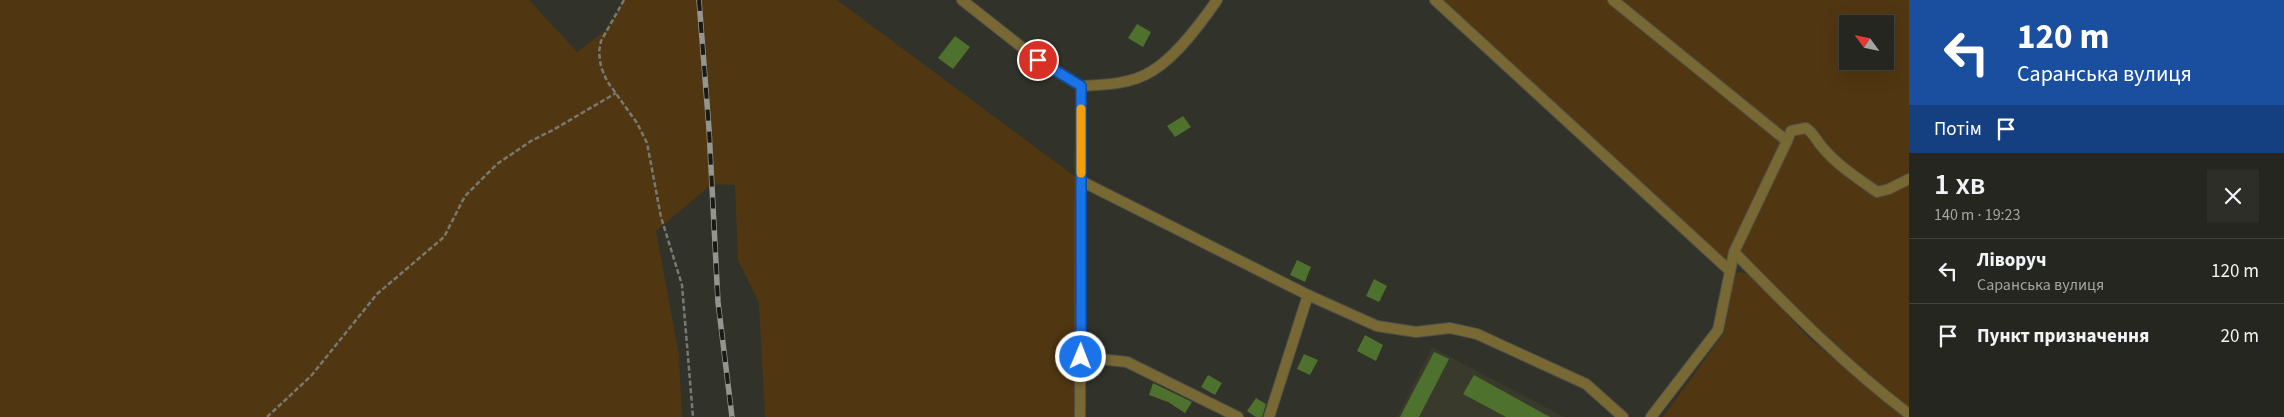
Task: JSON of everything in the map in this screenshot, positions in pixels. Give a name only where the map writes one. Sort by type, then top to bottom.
[{"type":"street","points":[[962,0],[1038,60],[1081,86],[1130,80],[1152,71],[1202,21],[1217,0]]},
{"type":"street","points":[[1435,0],[1729,270]]},
{"type":"street","points":[[1613,0],[1787,141]]},
{"type":"street","points":[[1080,417],[1081,86]]},
{"type":"street","points":[[1651,417],[1718,330],[1734,252],[1791,131],[1806,128],[1812,131],[1824,149],[1851,174],[1877,192],[1889,190],[1909,179]]},
{"type":"street","points":[[1081,181],[1308,295],[1377,326],[1416,332],[1450,328],[1477,334],[1586,384],[1623,417]]},
{"type":"street","points":[[1734,252],[1812,332],[1880,392],[1909,414]]},
{"type":"street","points":[[1268,417],[1308,295]]},
{"type":"street","points":[[1081,357],[1127,362],[1238,417]]},
{"type":"path","points":[[624,0],[601,41],[599,52],[601,67],[607,81],[637,122],[647,144],[661,217],[682,285],[693,417]]},
{"type":"path","points":[[267,417],[310,376],[377,294],[444,237],[465,196],[497,164],[531,140],[553,130],[616,93]]},
{"type":"shaded area","points":[[0,0],[529,0],[577,52],[608,28],[624,0],[837,0],[1081,181],[1080,417],[765,417],[759,303],[738,260],[735,185],[712,184],[656,231],[679,355],[682,417],[0,417]]},
{"type":"shaded area","points":[[1435,0],[1909,0],[1909,414],[1734,253],[1729,270]]},
{"type":"shaded area","points":[[1739,272],[1749,274],[1808,337],[1903,417],[1663,417],[1724,333],[1735,274]]},
{"type":"shaded area","points":[[1432,347],[1564,417],[1397,417]]},
{"type":"building","points":[[1137,24],[1151,32],[1143,47],[1128,38]]},
{"type":"building","points":[[955,36],[970,47],[953,69],[938,58]]},
{"type":"building","points":[[1183,116],[1191,127],[1175,137],[1167,126]]},
{"type":"building","points":[[1297,260],[1311,267],[1305,282],[1290,275]]},
{"type":"building","points":[[1374,279],[1387,286],[1379,302],[1366,296]]},
{"type":"building","points":[[1365,335],[1383,345],[1376,361],[1357,351]]},
{"type":"building","points":[[1434,352],[1449,359],[1419,417],[1400,417]]},
{"type":"building","points":[[1304,354],[1318,360],[1310,375],[1297,369]]},
{"type":"building","points":[[1208,375],[1222,383],[1215,395],[1201,387]]},
{"type":"building","points":[[1474,375],[1550,417],[1506,417],[1463,394]]},
{"type":"building","points":[[1153,383],[1192,402],[1185,413],[1168,402],[1149,395]]},
{"type":"building","points":[[1256,398],[1266,404],[1262,417],[1256,417],[1247,411]]},
{"type":"railway","points":[[699,0],[709,129],[718,302],[732,417]]},
{"type":"slow traffic","points":[[1081,109],[1081,173]]},
{"type":"route","points":[[1038,60],[1081,86],[1081,357]]}]
